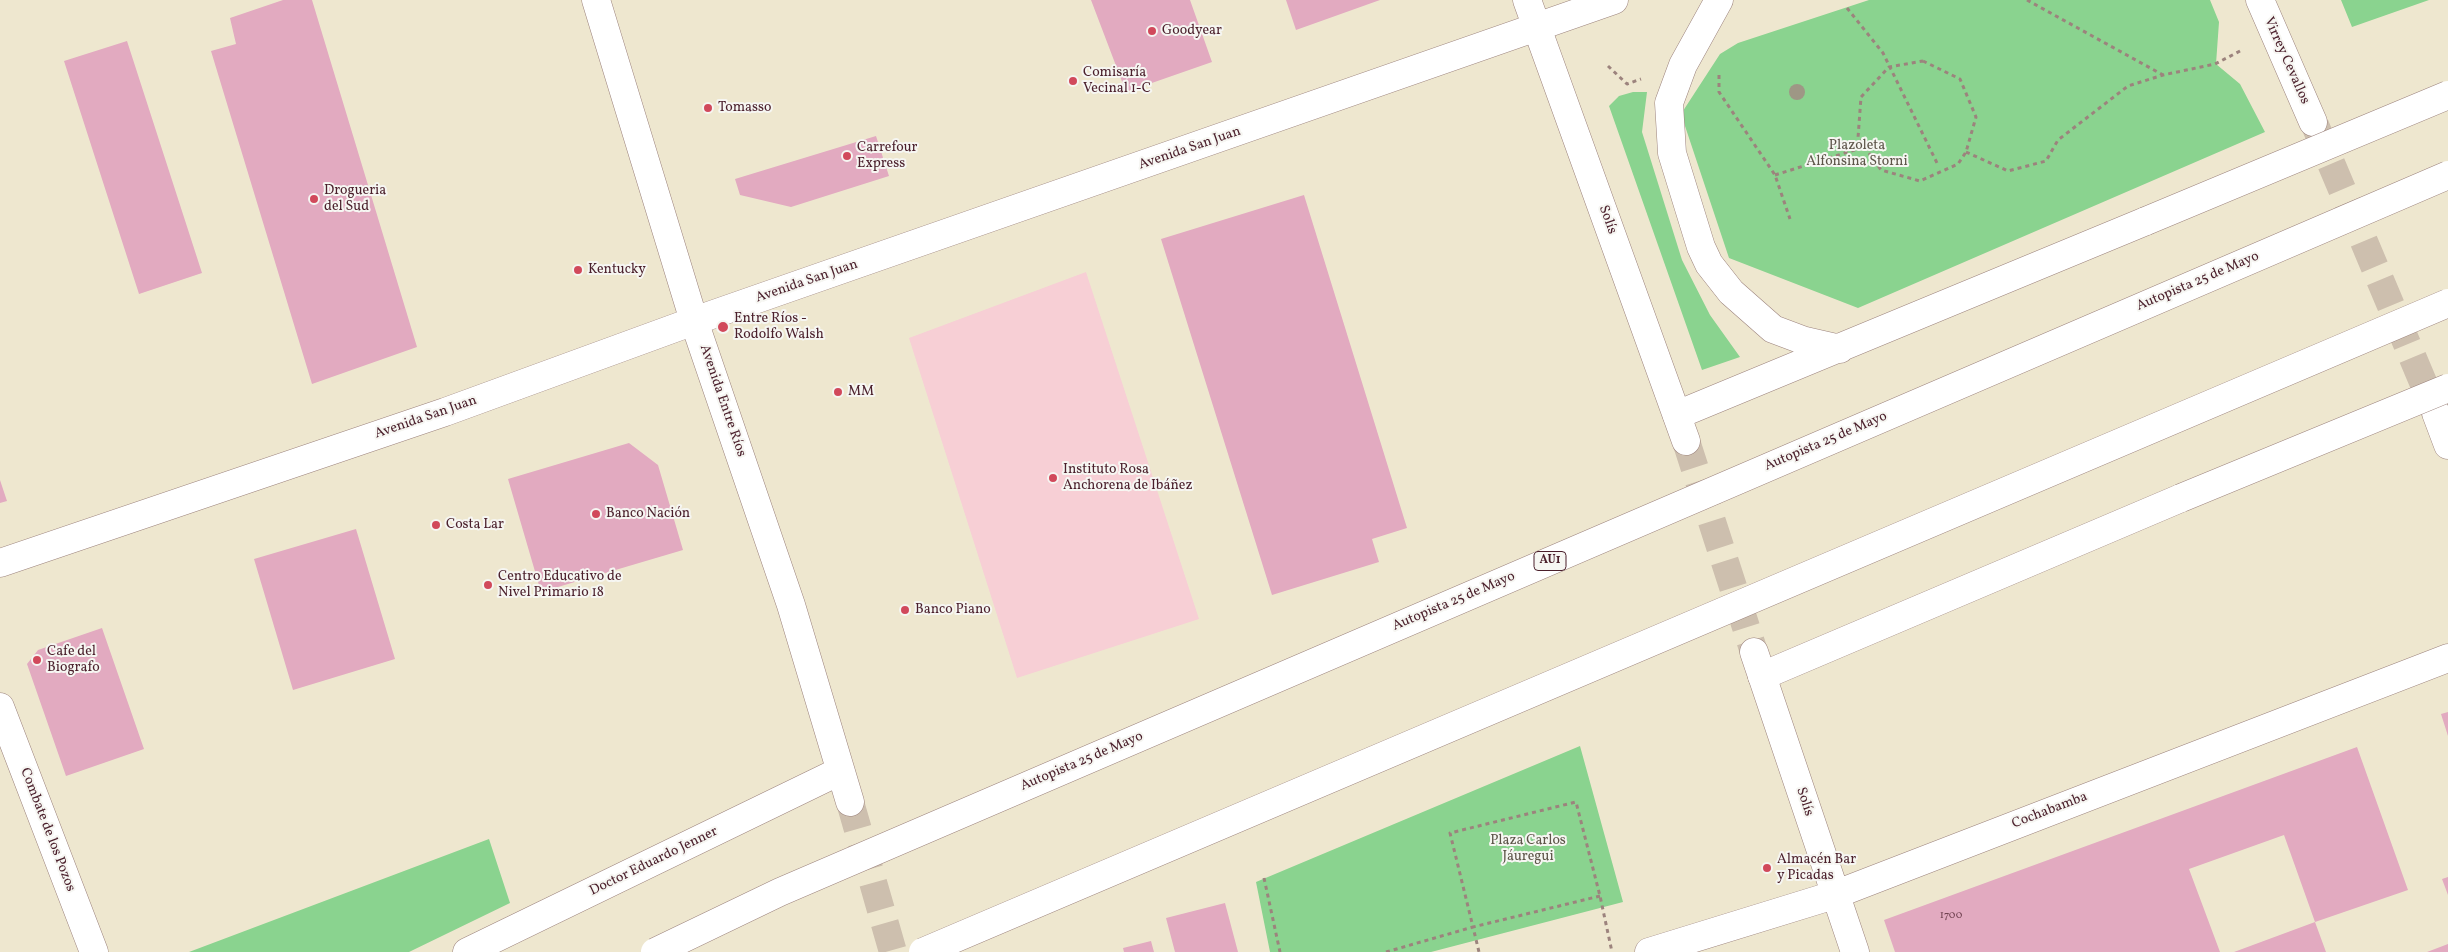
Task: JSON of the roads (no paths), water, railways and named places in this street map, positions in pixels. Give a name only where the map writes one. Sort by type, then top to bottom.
[{"type":"main road","name":"Avenida Entre Ríos","points":[[596,0],[694,321],[791,605],[850,802]]},
{"type":"main road","name":"Solís","points":[[1526,0],[1686,441]]},
{"type":"main road","name":"Avenida San Juan","points":[[0,563],[444,412],[694,321],[1614,0]]},
{"type":"main road","points":[[1719,0],[1683,65],[1669,103],[1672,153],[1701,248],[1709,264],[1731,292],[1773,329],[1804,341],[1840,349]]},
{"type":"main road","name":"Virrey Cevallos","points":[[2260,0],[2313,122]]},
{"type":"main road","points":[[1677,415],[1840,349],[2448,95]]},
{"type":"main road","name":"Autopista 25 de Mayo","points":[[655,952],[789,888],[2448,174]]},
{"type":"main road","points":[[923,952],[2448,303]]},
{"type":"main road","name":"Solís","points":[[1855,952],[1834,895],[1758,664],[2181,498],[2448,388]]},
{"type":"main road","points":[[2436,412],[2448,445]]},
{"type":"main road","name":"Cochabamba","points":[[1649,952],[1834,895],[2448,658]]},
{"type":"main road","name":"Combate de los Pozos","points":[[0,707],[94,952]]},
{"type":"main road","name":"Doctor Eduardo Jenner","points":[[467,952],[840,771]]},
{"type":"tunnel","points":[[2315,125],[2436,413]]},
{"type":"tunnel","points":[[1686,441],[1754,652]]},
{"type":"tunnel","points":[[850,802],[893,952]]},
{"type":"place","name":"Goodyear","points":[[1152,31]]},
{"type":"place","name":"Comisaría Vecinal 1-C","points":[[1073,81]]},
{"type":"place","name":"Tomasso","points":[[708,108]]},
{"type":"place","name":"Carrefour Express","points":[[847,156]]},
{"type":"place","name":"Drogueria del Sud","points":[[314,199]]},
{"type":"place","name":"Kentucky","points":[[578,270]]},
{"type":"place","name":"Entre Ríos - Rodolfo Walsh","points":[[723,327]]},
{"type":"place","name":"MM","points":[[838,392]]},
{"type":"place","name":"Instituto Rosa Anchorena de Ibáñez","points":[[1053,478]]},
{"type":"place","name":"Banco Nación","points":[[596,514]]},
{"type":"place","name":"Costa Lar","points":[[436,525]]},
{"type":"place","name":"Centro Educativo de Nivel Primario 18","points":[[488,585]]},
{"type":"place","name":"Banco Piano","points":[[905,610]]},
{"type":"place","name":"Cafe del Biografo","points":[[37,660]]},
{"type":"place","name":"Almacén Bar y Picadas","points":[[1767,868]]},
{"type":"park label","name":"Plazoleta Alfonsina Storni","points":[[1857,154]]},
{"type":"park label","name":"Plaza Carlos Jáuregui","points":[[1528,850]]}]
